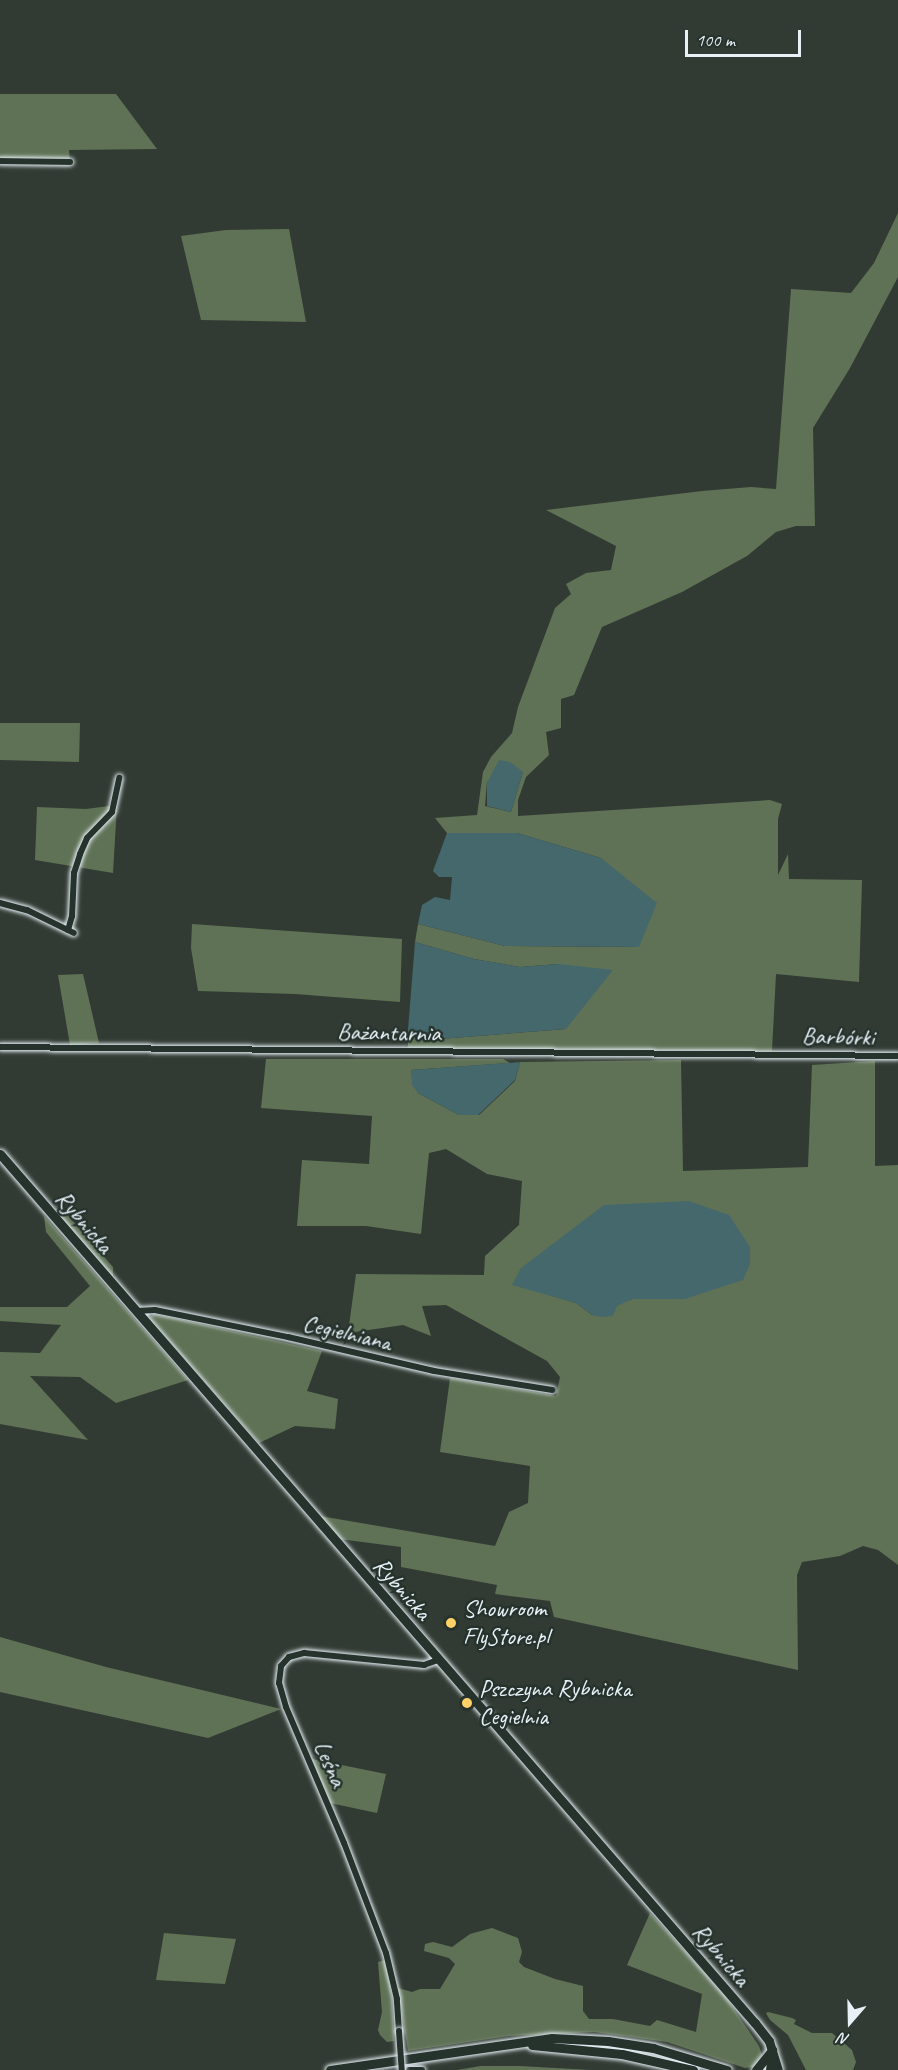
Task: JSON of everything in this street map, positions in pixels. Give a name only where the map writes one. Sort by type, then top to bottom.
[{"type":"main road","name":"Rybnicka","points":[[0,1154],[755,2023],[772,2050]]},
{"type":"main road","points":[[330,2070],[427,2055],[523,2044],[552,2038],[621,2042],[672,2052],[727,2070]]},
{"type":"main road","points":[[523,2044],[605,2051],[693,2070]]},
{"type":"main road","points":[[772,2050],[773,2069]]},
{"type":"main road","points":[[756,2070],[772,2050]]},
{"type":"street","points":[[0,161],[70,162]]},
{"type":"street","points":[[0,903],[27,910],[71,932],[74,873],[87,838],[112,812],[119,778]]},
{"type":"street","name":"Bażantarnia","points":[[0,1047],[777,1053]]},
{"type":"street","name":"Barbórki","points":[[777,1053],[898,1056]]},
{"type":"street","name":"Cegielniana","points":[[135,1311],[155,1311],[288,1337],[434,1371],[552,1390]]},
{"type":"street","name":"Leśna","points":[[402,2070],[397,1999],[386,1953],[344,1844],[286,1707],[279,1683],[281,1666],[289,1657],[304,1653],[424,1665],[438,1660]]},
{"type":"street","points":[[409,2070],[422,2070]]},
{"type":"green space","points":[[0,94],[116,94],[157,149],[69,150],[70,162],[0,163]]},
{"type":"green space","points":[[898,213],[898,277],[850,368],[813,428],[815,526],[796,526],[776,532],[747,556],[682,592],[602,627],[574,695],[561,699],[561,728],[546,732],[549,755],[526,777],[518,800],[518,816],[770,800],[782,804],[778,819],[778,875],[788,854],[789,879],[862,880],[859,982],[776,974],[772,1051],[408,1048],[408,1030],[427,1040],[566,1029],[559,964],[520,967],[474,959],[415,942],[418,924],[505,946],[639,947],[601,858],[517,833],[447,833],[435,818],[477,815],[483,772],[491,757],[512,733],[518,707],[555,608],[571,594],[566,584],[586,573],[611,570],[616,546],[546,510],[702,491],[751,487],[776,489],[791,289],[851,293],[874,263]],"holes":[[[523,772],[511,812],[485,806],[487,782]]]},
{"type":"green space","points":[[289,229],[306,322],[201,320],[181,236],[226,230]]},
{"type":"green space","points":[[0,723],[80,723],[79,762],[0,760]]},
{"type":"green space","points":[[117,805],[113,873],[35,860],[37,807],[86,809]]},
{"type":"green space","points":[[192,924],[402,939],[400,1002],[295,994],[198,991],[191,948]]},
{"type":"green space","points":[[83,974],[99,1043],[70,1045],[58,975]]},
{"type":"green space","points":[[266,1059],[503,1059],[510,1063],[411,1070],[418,1093],[459,1115],[479,1115],[515,1081],[520,1062],[681,1060],[683,1171],[808,1167],[812,1065],[875,1061],[875,1166],[898,1165],[898,1565],[878,1550],[863,1546],[840,1556],[802,1562],[797,1575],[798,1670],[554,1617],[550,1601],[495,1594],[497,1585],[401,1567],[401,1547],[339,1539],[320,1516],[495,1546],[509,1512],[528,1503],[530,1466],[440,1452],[450,1378],[556,1396],[560,1377],[547,1361],[446,1305],[422,1306],[431,1336],[403,1325],[348,1333],[356,1274],[484,1275],[485,1256],[519,1225],[522,1181],[487,1174],[446,1149],[429,1153],[421,1234],[366,1226],[297,1226],[302,1160],[369,1164],[372,1116],[261,1108]],"holes":[[[512,1284],[685,1299],[632,1299],[592,1315],[576,1303]]]},
{"type":"green space","points":[[66,1213],[113,1267],[113,1277],[59,1217]]},
{"type":"green space","points":[[44,1216],[188,1380],[116,1403],[80,1377],[30,1376],[88,1440],[0,1424],[0,1352],[40,1353],[61,1325],[0,1321],[0,1307],[67,1307],[90,1286],[46,1232]]},
{"type":"green space","points":[[154,1314],[322,1351],[307,1391],[338,1399],[335,1429],[295,1426],[259,1443],[149,1318]]},
{"type":"green space","points":[[0,1637],[106,1667],[281,1709],[208,1738],[0,1692]]},
{"type":"green space","points":[[312,1759],[386,1774],[377,1813],[330,1803]]},
{"type":"green space","points":[[650,1913],[725,1996],[759,2046],[762,2055],[754,2067],[745,2068],[667,2042],[594,2032],[509,2036],[408,2051],[398,1988],[412,1992],[420,1989],[440,1989],[455,1964],[449,1958],[424,1951],[425,1944],[433,1942],[452,1947],[470,1934],[492,1928],[518,1938],[522,1952],[519,1962],[524,1967],[555,1979],[583,1986],[583,2011],[589,2019],[613,2019],[650,2026],[657,2020],[696,2032],[702,1994],[627,1965]]},
{"type":"green space","points":[[164,1933],[236,1939],[225,1984],[156,1980]]},
{"type":"green space","points":[[385,1960],[392,1997],[394,2041],[387,2042],[378,2030],[382,2012],[378,1962]]},
{"type":"green space","points":[[766,2013],[792,2018],[796,2020],[794,2024],[812,2033],[832,2033],[852,2050],[856,2062],[853,2070],[806,2070],[788,2035],[770,2020]]},
{"type":"green space","points":[[481,2066],[520,2066],[591,2070],[457,2070]]},
{"type":"water","points":[[499,760],[510,762],[523,772],[511,812],[487,806],[487,783]]},
{"type":"water","points":[[447,833],[517,833],[601,858],[657,903],[639,947],[505,946],[418,924],[422,905],[435,897],[450,900],[452,877],[439,877],[433,871]]},
{"type":"water","points":[[415,942],[474,959],[520,967],[559,964],[613,970],[566,1029],[427,1040],[408,1030]]},
{"type":"water","points":[[520,1062],[515,1080],[478,1115],[459,1115],[418,1093],[412,1085],[411,1070]]},
{"type":"water","points":[[689,1201],[729,1215],[750,1247],[750,1264],[743,1280],[685,1299],[632,1299],[617,1306],[613,1316],[601,1317],[592,1315],[576,1303],[512,1285],[521,1268],[604,1205]]},
{"type":"place","name":"Showroom FlyStore.pl","points":[[451,1623]]},
{"type":"place","name":"Pszczyna Rybnicka Cegielnia","points":[[467,1703]]}]
